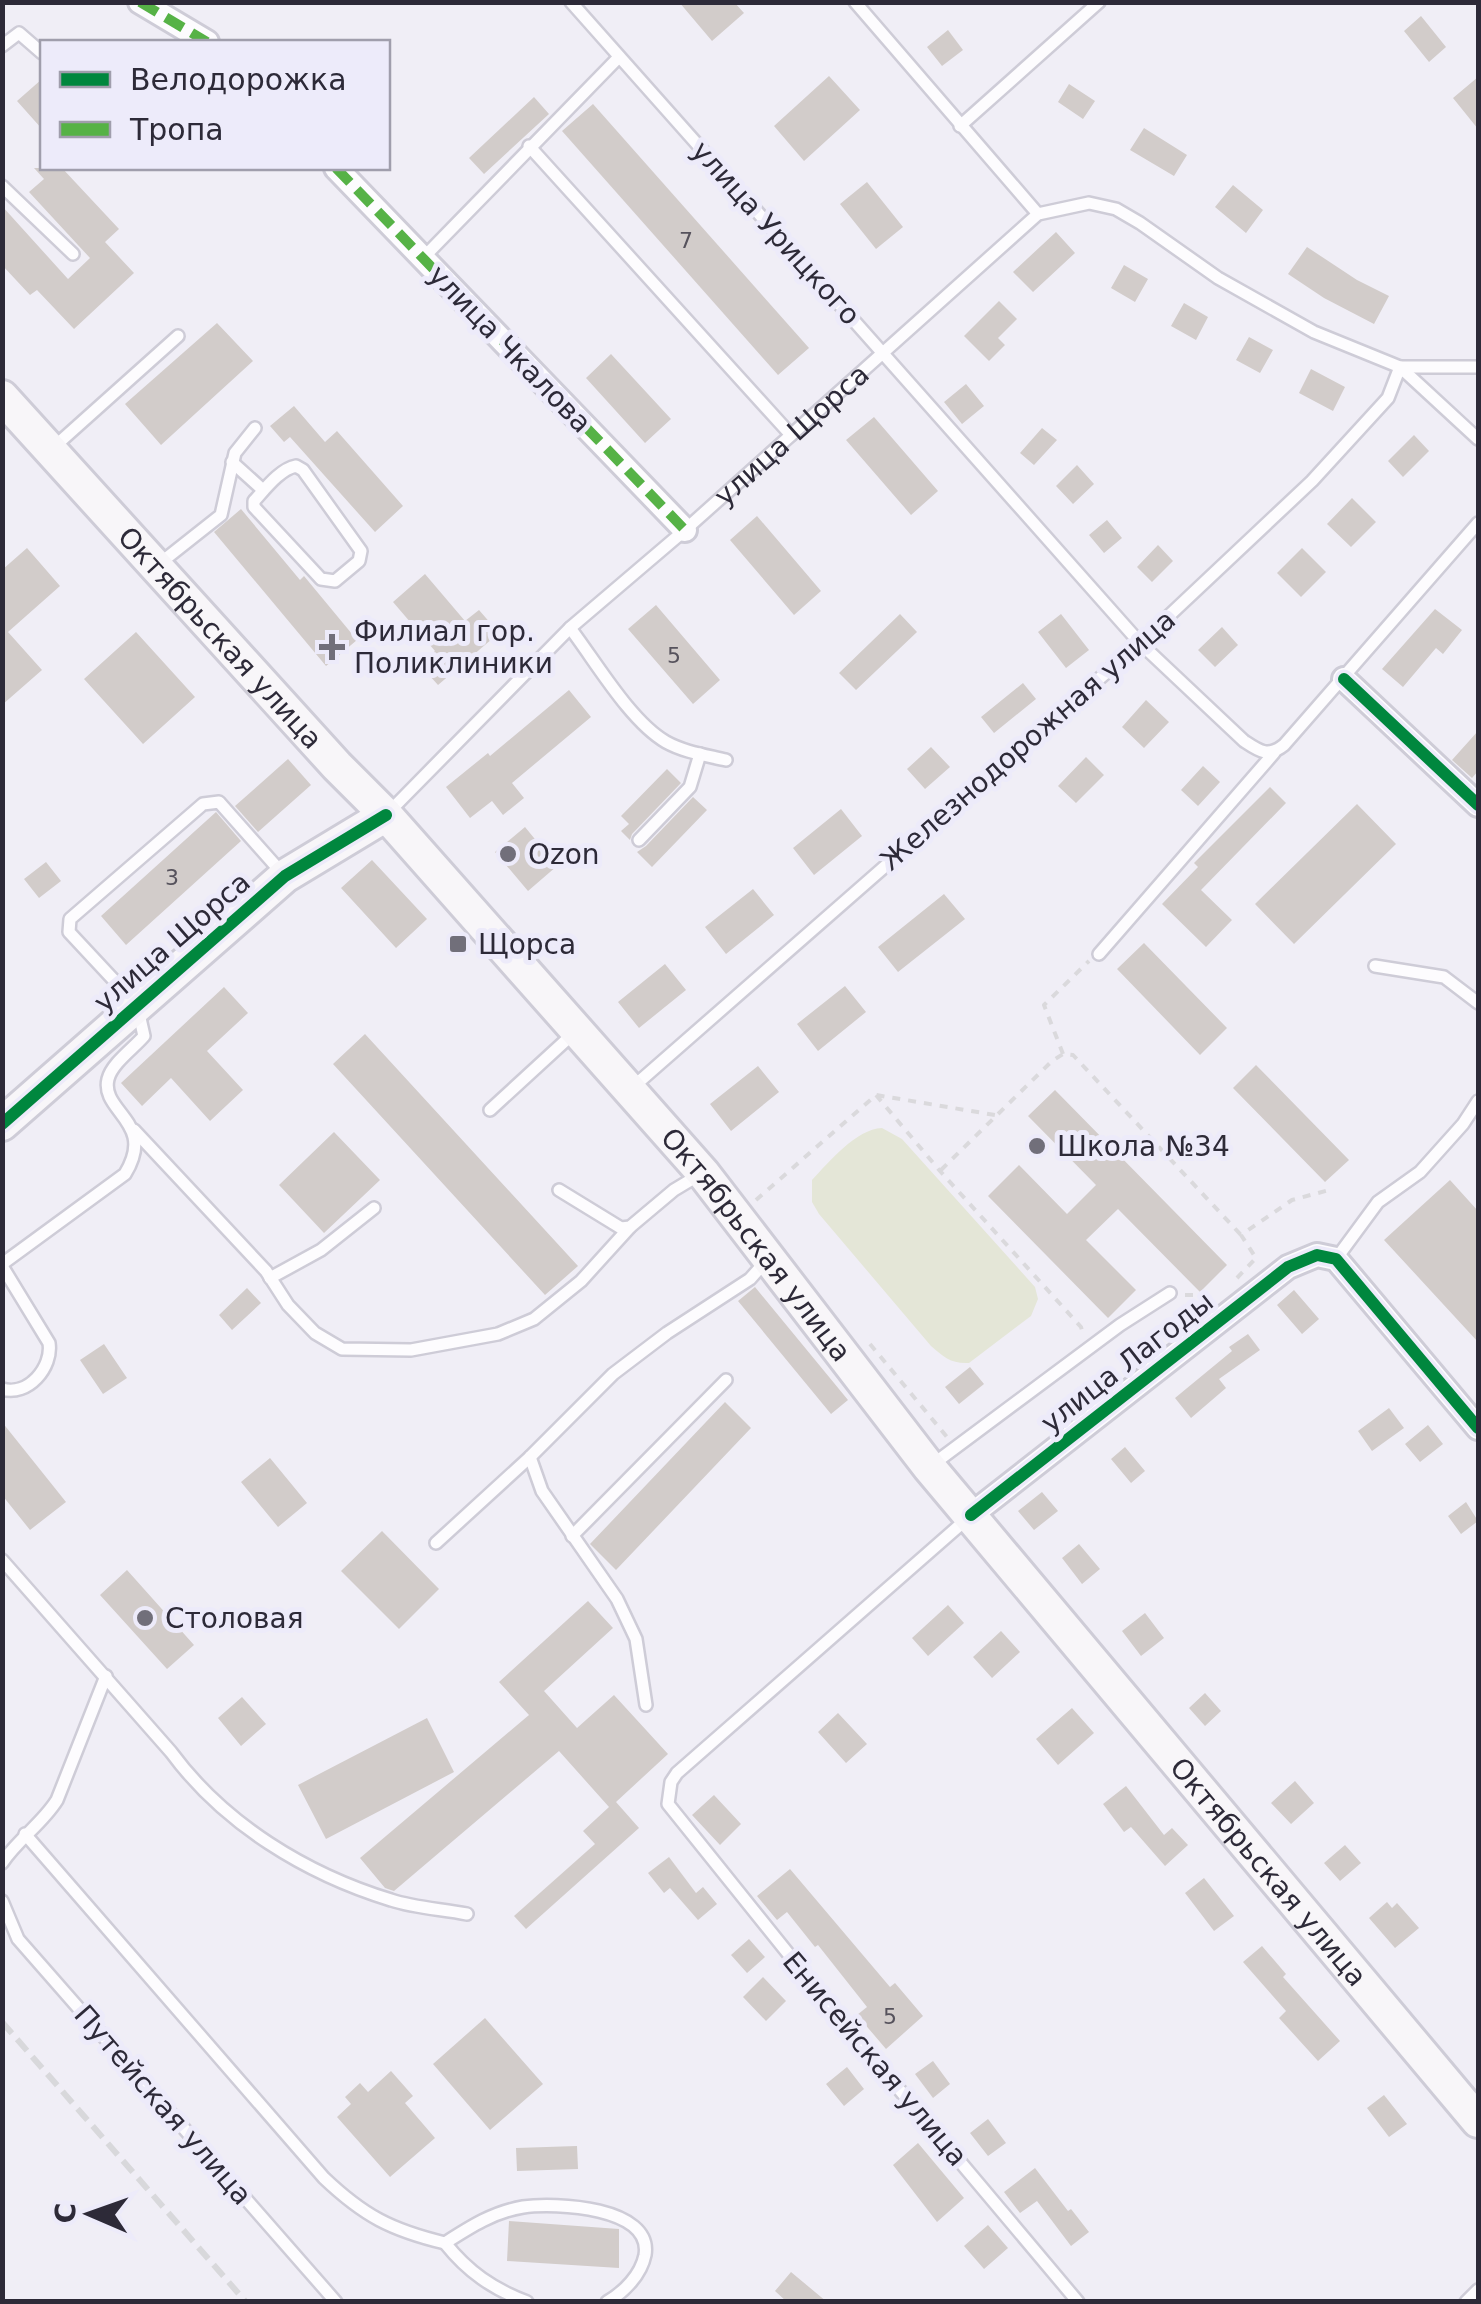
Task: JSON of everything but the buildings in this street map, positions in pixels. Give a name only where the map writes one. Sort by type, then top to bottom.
[{"type":"main road","name":"Октябрьская улица","points":[[2,397],[386,815],[703,1173],[928,1467],[1478,2122]]},
{"type":"main road","name":"улица Щорса","points":[[2,1124],[285,876],[386,815]]},
{"type":"street","points":[[140,2],[205,40]]},
{"type":"street","name":"улица Чкалова","points":[[338,170],[686,530]]},
{"type":"street","points":[[1344,680],[1478,804]]},
{"type":"street","points":[[1327,1257],[1478,1428]]},
{"type":"street","name":"улица Лагоды","points":[[971,1515],[1288,1267],[1327,1257]]},
{"type":"lane","name":"улица Урицкого","points":[[571,2],[1140,643],[1244,741],[1262,753],[1274,752]]},
{"type":"lane","points":[[855,2],[1038,214],[1089,203],[1116,209],[1218,278],[1314,332],[1400,367],[1478,439]]},
{"type":"lane","points":[[960,126],[1099,2]]},
{"type":"lane","points":[[2,46],[18,33],[40,51]]},
{"type":"lane","points":[[423,258],[620,57]]},
{"type":"lane","points":[[530,146],[791,436]]},
{"type":"lane","points":[[2,186],[73,254]]},
{"type":"lane","name":"улица Щорса","points":[[386,815],[570,628],[686,530],[1038,214]]},
{"type":"lane","points":[[51,450],[178,336]]},
{"type":"lane","points":[[1400,367],[1478,366]]},
{"type":"lane","name":"Железнодорожная улица","points":[[630,1090],[1140,643],[1312,481],[1388,398],[1400,367]]},
{"type":"lane","points":[[156,566],[221,515],[235,453],[255,428]]},
{"type":"lane","points":[[232,462],[264,490]]},
{"type":"lane","points":[[289,467],[303,470],[361,551],[359,561],[335,581],[321,580],[258,514],[254,501],[264,490],[289,467]]},
{"type":"lane","points":[[1099,954],[1274,752],[1344,680],[1478,523]]},
{"type":"lane","points":[[570,628],[644,725],[663,740],[726,760]]},
{"type":"lane","points":[[640,840],[690,787],[700,754]]},
{"type":"lane","points":[[285,876],[219,802],[196,807],[70,919],[69,932],[137,1005],[144,1036],[112,1070],[107,1085],[110,1096],[134,1130],[270,1278],[288,1306],[315,1333],[342,1349],[411,1350],[498,1334],[534,1319],[581,1280],[630,1227],[674,1190],[703,1173]]},
{"type":"lane","points":[[1375,966],[1444,976],[1478,1003]]},
{"type":"lane","points":[[490,1110],[578,1030]]},
{"type":"lane","points":[[1327,1257],[1378,1202],[1429,1162],[1478,1101]]},
{"type":"lane","points":[[2,1389],[9,1392],[27,1388],[51,1354],[49,1343],[2,1265],[125,1174],[135,1158],[134,1130]]},
{"type":"lane","points":[[559,1190],[613,1226],[630,1227]]},
{"type":"lane","points":[[270,1278],[322,1250],[374,1208]]},
{"type":"lane","points":[[436,1542],[530,1457],[613,1374],[750,1279],[770,1256]]},
{"type":"lane","points":[[928,1467],[1120,1325],[1170,1293]]},
{"type":"lane","points":[[572,1536],[726,1380]]},
{"type":"lane","points":[[530,1457],[542,1491],[618,1598],[636,1639],[646,1706]]},
{"type":"lane","name":"улица Лагоды","points":[[674,1814],[668,1804],[668,1793],[677,1773],[971,1515]]},
{"type":"lane","points":[[2,1560],[191,1779],[240,1822],[293,1860],[392,1901],[467,1914]]},
{"type":"lane","points":[[2,1864],[57,1800],[106,1676]]},
{"type":"lane","name":"Енисейская улица","points":[[674,1814],[1078,2302]]},
{"type":"lane","points":[[24,1834],[324,2178],[358,2210],[415,2236],[445,2243],[479,2278],[528,2302]]},
{"type":"lane","name":"Путейская улица","points":[[2,1901],[18,1939],[336,2302]]},
{"type":"lane","points":[[445,2243],[481,2220],[524,2207],[556,2206],[624,2219],[639,2228],[646,2245],[643,2266],[622,2293],[606,2302]]},
{"type":"lane","points":[[1466,2302],[1478,2290]]},
{"type":"path","points":[[1062,1054],[1044,1005],[1074,972],[1099,954]]},
{"type":"path","points":[[940,1171],[1062,1054],[1073,1055],[1241,1235],[1256,1258],[1233,1282]]},
{"type":"path","points":[[876,1094],[996,1116]]},
{"type":"path","points":[[876,1094],[1081,1327],[1081,1343]]},
{"type":"path","points":[[753,1203],[876,1094]]},
{"type":"path","points":[[1241,1235],[1292,1200],[1333,1190]]},
{"type":"path","points":[[1170,1293],[1205,1298],[1222,1294]]},
{"type":"shaded area","points":[[882,1128],[902,1139],[1035,1287],[1038,1299],[1031,1316],[969,1363],[952,1361],[931,1346],[812,1202],[812,1180],[826,1164],[862,1134]]},
{"type":"railway","points":[[2,2022],[246,2302]]},
{"type":"marked path","points":[[140,2],[204,40]]},
{"type":"marked path","points":[[338,170],[685,530]]},
{"type":"cycle path","points":[[1344,679],[1478,805]]},
{"type":"cycle path","points":[[2,1124],[285,876],[386,815]]},
{"type":"cycle path","points":[[971,1515],[1288,1267],[1317,1255],[1336,1259],[1478,1428]]},
{"type":"place","name":"Филиал гор. Поликлиники","points":[[332,647]]},
{"type":"place","name":"Ozon","points":[[508,854]]},
{"type":"place","name":"Щорса","points":[[458,944]]},
{"type":"place","name":"Школа №34","points":[[1037,1146]]},
{"type":"place","name":"Столовая","points":[[145,1618]]}]
